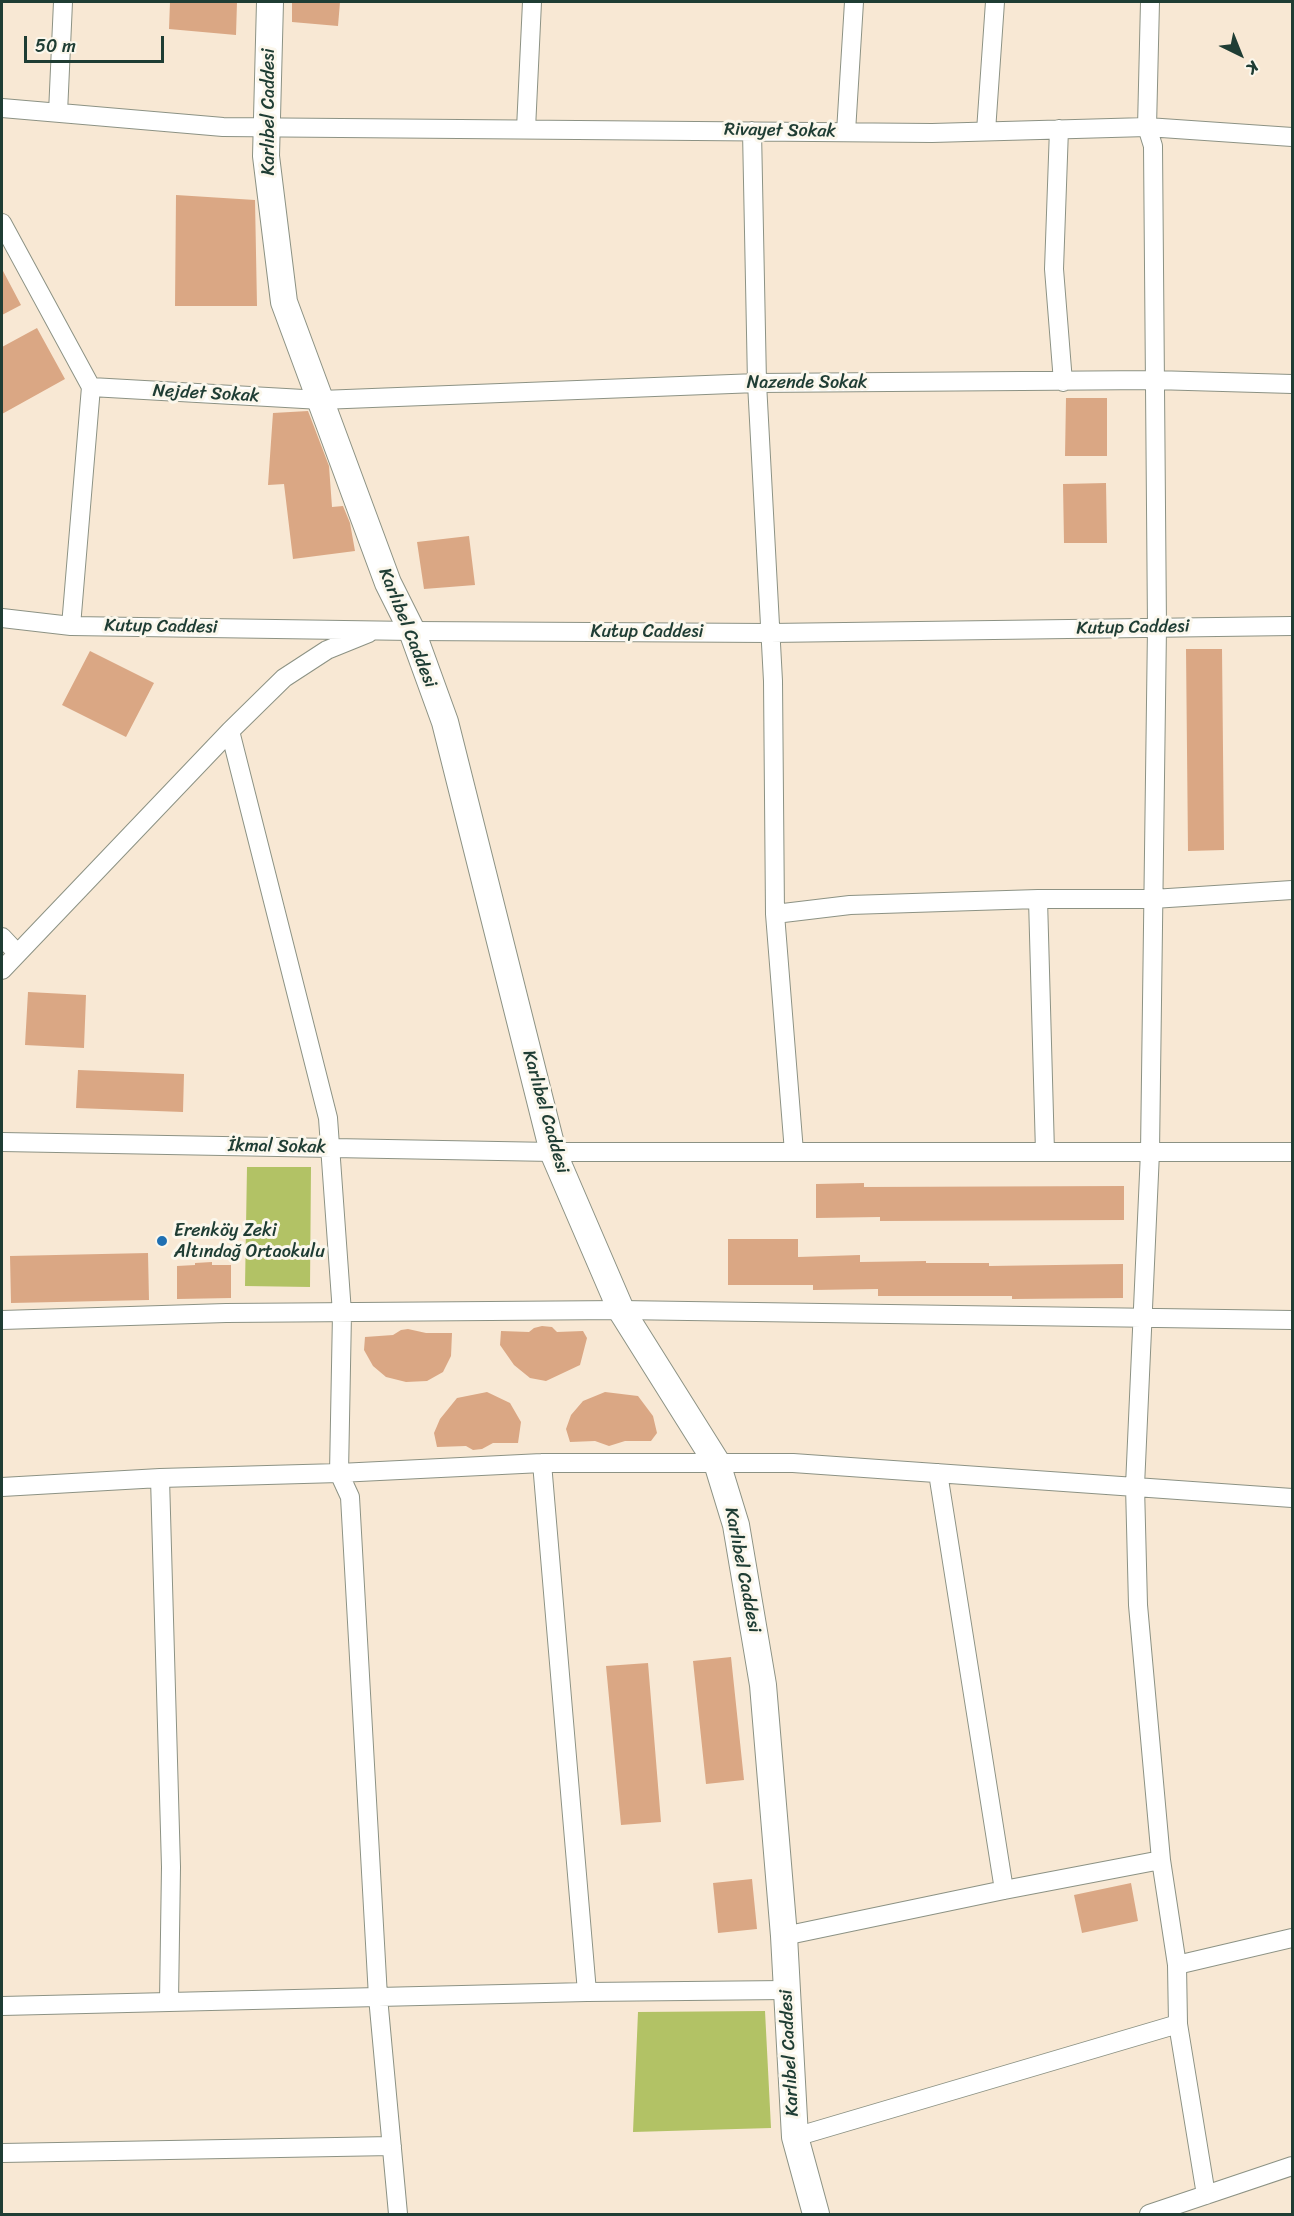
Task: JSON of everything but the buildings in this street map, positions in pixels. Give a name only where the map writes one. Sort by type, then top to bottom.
[{"type":"street","points":[[58,112],[63,2]]},
{"type":"street","name":"Karlıbel Caddesi","points":[[270,2],[266,156],[284,302],[388,583],[412,631],[445,722],[553,1152],[621,1310],[717,1463],[736,1525],[763,1685],[784,1936],[795,2137],[816,2214]]},
{"type":"street","points":[[526,129],[532,2]]},
{"type":"street","points":[[846,132],[854,2]]},
{"type":"street","points":[[986,131],[995,2]]},
{"type":"street","points":[[1150,2],[1147,127],[1153,146],[1156,627],[1150,1152],[1136,1486],[1138,1605],[1161,1860],[1177,1965],[1178,2024],[1206,2195]]},
{"type":"street","name":"Rivayet Sokak","points":[[2,108],[223,127],[846,132],[1147,127],[1293,137]]},
{"type":"street","points":[[1059,129],[1054,269],[1063,382]]},
{"type":"street","points":[[752,131],[757,383],[773,681],[775,914],[794,1152]]},
{"type":"street","points":[[2,223],[91,387],[71,626]]},
{"type":"street","name":"Nazende Sokak","points":[[321,400],[757,383],[1154,380],[1293,384]]},
{"type":"street","name":"Nejdet Sokak","points":[[91,387],[321,400]]},
{"type":"street","name":"Kutup Caddesi","points":[[2,618],[71,626],[412,631],[770,633],[1293,626]]},
{"type":"street","points":[[2,970],[230,731],[284,678],[327,650],[376,630]]},
{"type":"street","points":[[230,731],[328,1118],[342,1313],[339,1473],[350,1497],[378,1997],[398,2214]]},
{"type":"street","points":[[775,914],[850,905],[1038,898],[1153,899],[1293,890]]},
{"type":"street","points":[[1038,898],[1045,1152]]},
{"type":"street","points":[[2,937],[17,953]]},
{"type":"street","name":"İkmal Sokak","points":[[2,1142],[553,1152],[1293,1152]]},
{"type":"street","points":[[2,1320],[226,1312],[621,1310],[1293,1320]]},
{"type":"street","points":[[542,1463],[586,1992]]},
{"type":"street","points":[[2,1487],[160,1478],[339,1473],[542,1463],[793,1463],[1293,1498]]},
{"type":"street","points":[[938,1473],[1004,1890]]},
{"type":"street","points":[[160,1478],[171,1867],[169,2001]]},
{"type":"street","points":[[784,1936],[1161,1860]]},
{"type":"street","points":[[1177,1965],[1293,1938]]},
{"type":"street","points":[[2,2006],[786,1989]]},
{"type":"street","points":[[795,2137],[1178,2024]]},
{"type":"street","points":[[2,2153],[392,2146]]},
{"type":"street","points":[[1149,2214],[1293,2166]]},
{"type":"green space","points":[[247,1167],[311,1167],[310,1287],[245,1286]]},
{"type":"green space","points":[[765,2011],[771,2128],[633,2132],[638,2012]]},
{"type":"place","name":"Erenköy Zeki Altındağ Ortaokulu","points":[[162,1241]]}]
